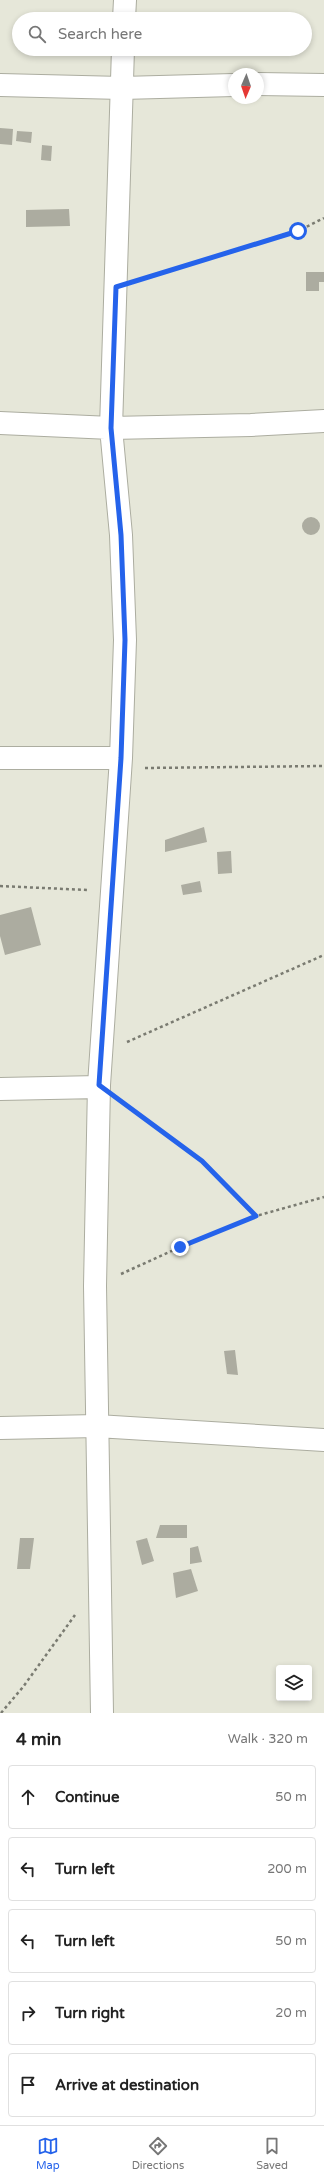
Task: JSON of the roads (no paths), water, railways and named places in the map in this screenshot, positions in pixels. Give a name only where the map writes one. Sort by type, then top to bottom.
[{"type":"street","points":[[124,12],[125,0]]},
{"type":"street","points":[[102,1713],[95,1286],[99,1086],[121,763],[125,640],[121,535],[111,428],[123,56]]},
{"type":"street","points":[[264,84],[324,85]]},
{"type":"street","points":[[0,86],[122,88],[228,85]]},
{"type":"street","points":[[0,423],[111,428],[251,425],[324,421]]},
{"type":"street","points":[[0,758],[121,763]]},
{"type":"street","points":[[0,1089],[99,1086]]},
{"type":"street","points":[[0,1428],[97,1426],[324,1440]]}]
